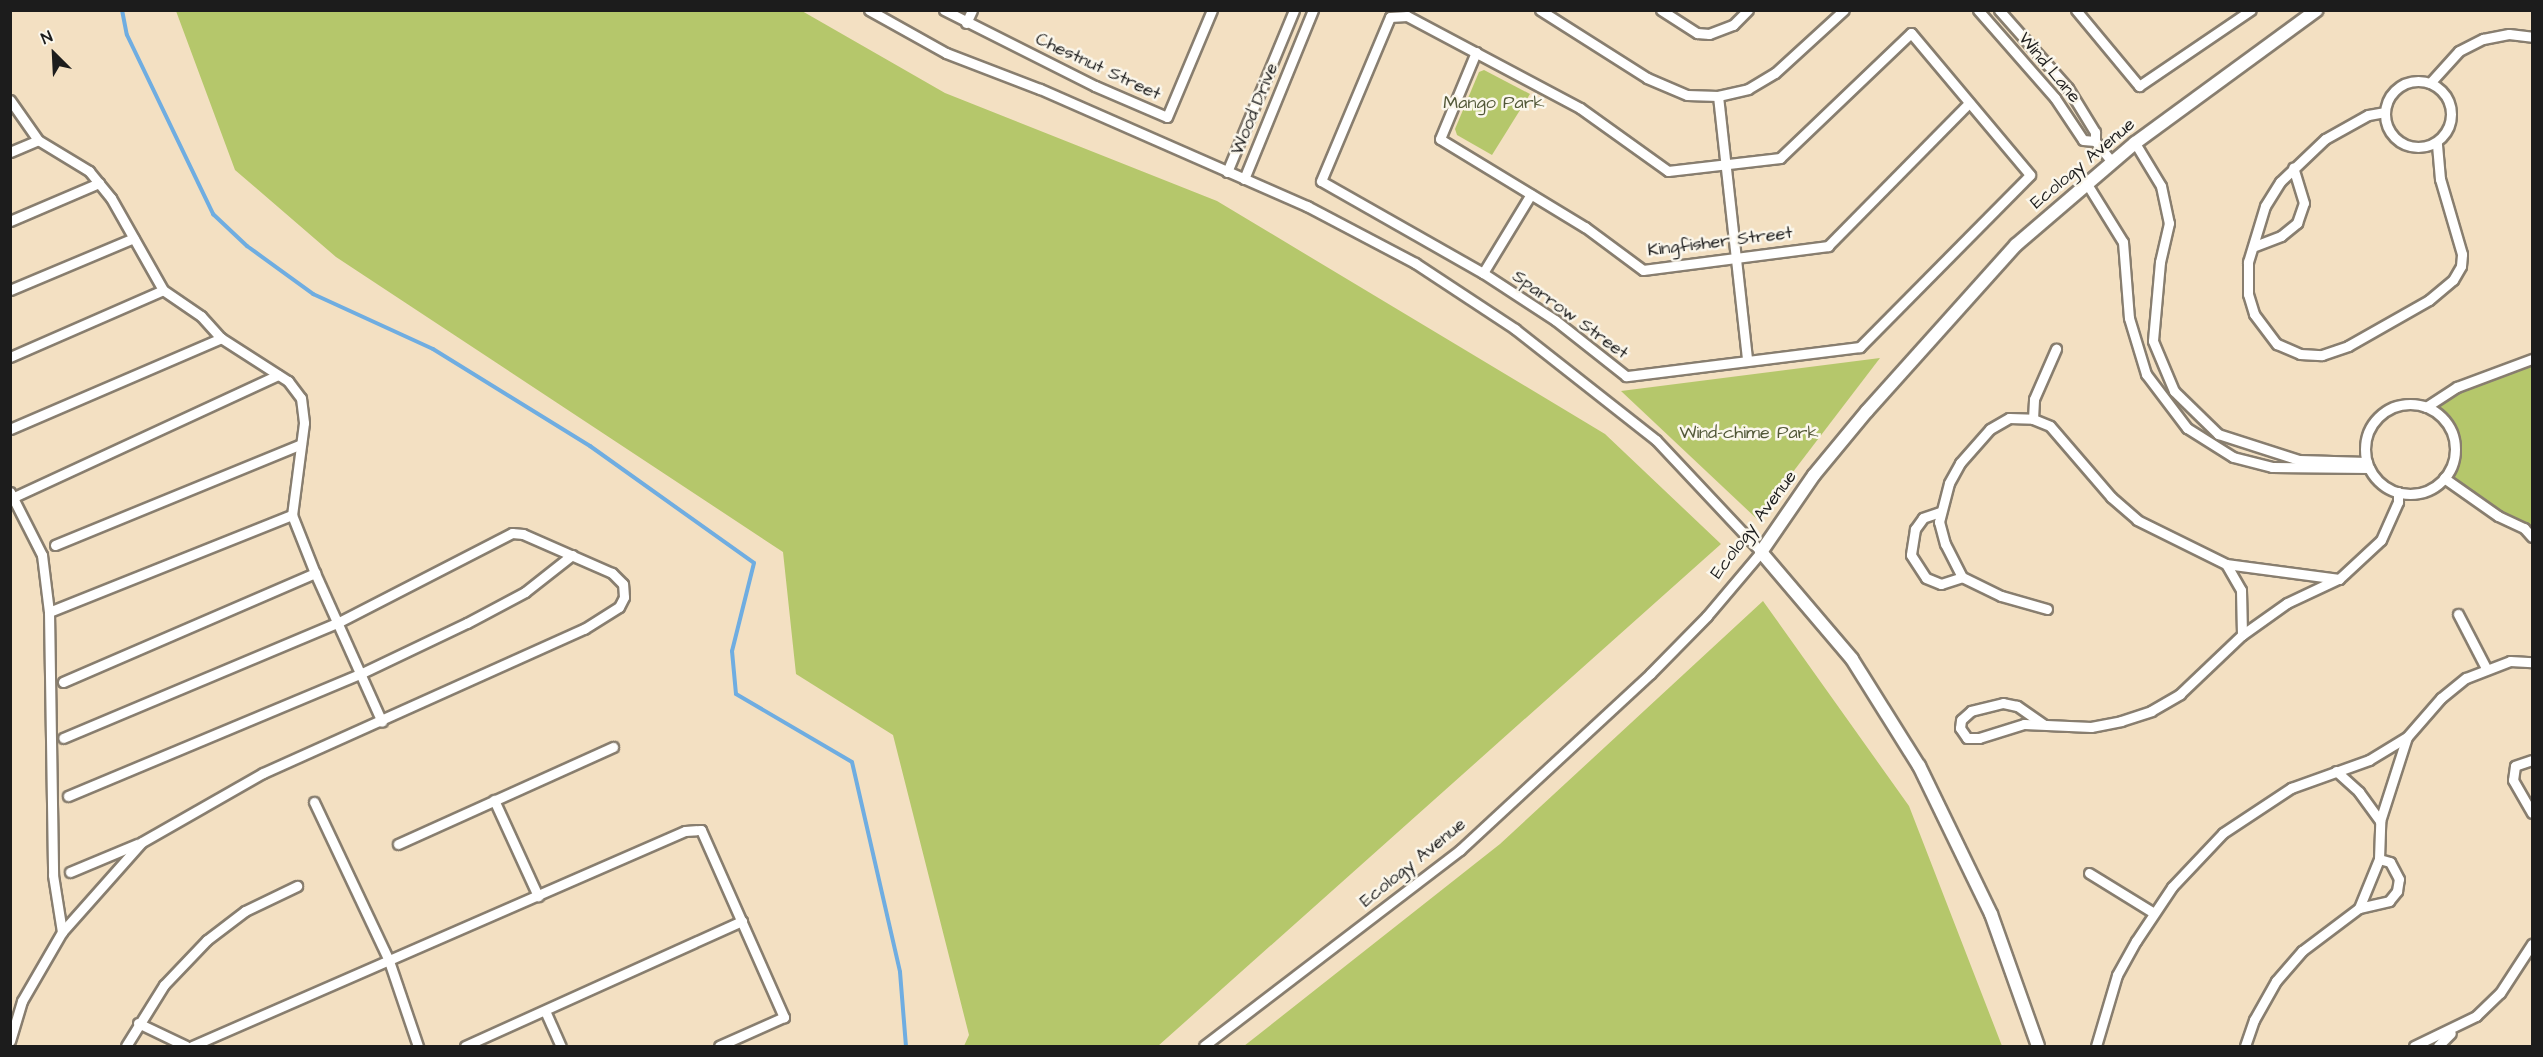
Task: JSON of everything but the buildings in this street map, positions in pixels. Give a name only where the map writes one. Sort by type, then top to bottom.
[{"type":"street","points":[[869,10],[946,53],[1040,88],[1307,206],[1415,263],[1515,329],[1656,440],[1761,552],[1852,659],[1919,766],[1991,914],[2037,1047]]},
{"type":"street","name":"Chestnut Street","points":[[944,10],[966,23],[1167,117],[1212,10]]},
{"type":"street","points":[[966,23],[972,10]]},
{"type":"street","name":"Wood Drive","points":[[1227,172],[1294,10]]},
{"type":"street","name":"Wood Drive","points":[[1244,179],[1313,10]]},
{"type":"street","points":[[1540,10],[1647,78],[1687,95],[1718,96],[1748,89],[1775,73],[1844,10]]},
{"type":"street","points":[[1661,10],[1697,33],[1709,34],[1733,25],[1748,10]]},
{"type":"street","name":"Wind Lane","points":[[1978,10],[2055,98],[2083,140],[2096,141]]},
{"type":"street","name":"Wind Lane","points":[[1999,10],[2068,88],[2095,132],[2096,141],[2112,162]]},
{"type":"street","points":[[2080,12],[2139,86],[2251,10]]},
{"type":"street","name":"Ecology Avenue","points":[[1204,1047],[1460,850],[1650,674],[1707,616],[1761,552],[1815,475],[1867,411],[2016,245],[2135,143],[2317,10]]},
{"type":"street","name":"Sparrow Street","points":[[1407,16],[1476,52],[1580,108],[1668,171],[1780,158],[1911,33],[2030,175],[1860,347],[1626,376],[1555,320],[1483,273],[1321,182],[1390,17],[1407,16]]},
{"type":"street","points":[[2430,83],[2458,51],[2483,39],[2509,34],[2532,37]]},
{"type":"street","name":"Wood Drive","points":[[1279,46],[1296,52]]},
{"type":"street","name":"Kingfisher Street","points":[[1476,52],[1440,139],[1585,227],[1643,270],[1828,246],[1969,103]]},
{"type":"street","points":[[2409,82],[2430,83],[2446,95],[2452,115],[2444,135],[2436,142],[2419,147],[2402,143],[2389,130],[2385,112],[2387,102],[2400,86],[2409,82]]},
{"type":"street","points":[[1718,96],[1748,360]]},
{"type":"street","points":[[10,100],[38,140],[89,171],[99,183],[134,238],[163,290],[201,316],[221,338],[288,381],[301,398],[304,423],[292,515],[315,573],[362,673],[382,722]]},
{"type":"street","points":[[2385,112],[2345,126],[2293,168],[2265,206],[2255,246],[2248,262],[2248,294],[2254,314],[2277,344],[2300,354],[2322,355],[2348,346],[2395,316],[2429,300],[2453,280],[2462,262],[2440,179],[2436,142]]},
{"type":"street","points":[[10,152],[38,140]]},
{"type":"street","points":[[2135,143],[2161,186],[2169,222],[2160,262],[2153,341],[2174,391],[2218,434],[2299,460],[2368,465]]},
{"type":"street","points":[[2255,246],[2281,236],[2297,223],[2304,203],[2293,168]]},
{"type":"street","points":[[10,221],[99,183]]},
{"type":"street","points":[[2087,184],[2123,242],[2129,283],[2128,318],[2146,374],[2187,428],[2233,457],[2272,467],[2368,465]]},
{"type":"street","points":[[1483,273],[1531,194]]},
{"type":"street","points":[[10,290],[134,238]]},
{"type":"street","points":[[10,357],[163,290]]},
{"type":"street","points":[[10,429],[221,338]]},
{"type":"street","points":[[2033,419],[2034,399],[2056,349]]},
{"type":"street","points":[[2426,407],[2476,379],[2532,359]]},
{"type":"street","points":[[63,932],[54,875],[49,612],[42,555],[12,494],[279,375]]},
{"type":"street","points":[[2412,404],[2426,407],[2448,424],[2454,438],[2453,459],[2444,478],[2418,493],[2397,492],[2386,487],[2368,465],[2368,434],[2385,412],[2412,404]]},
{"type":"street","points":[[2047,609],[2001,596],[1962,577],[1945,544],[1940,512],[1960,463],[1990,429],[2009,418],[2033,419],[2050,426],[2137,520],[2226,564],[2339,579]]},
{"type":"street","points":[[55,545],[301,444]]},
{"type":"street","points":[[2444,478],[2498,516],[2524,528],[2532,537]]},
{"type":"street","points":[[2043,724],[2017,706],[2002,703],[1971,711],[1961,720],[1960,729],[1966,738],[1979,738],[2024,724],[2091,727],[2151,711],[2180,694],[2242,635],[2287,603],[2339,579],[2381,540],[2398,502],[2397,492]]},
{"type":"street","points":[[1940,512],[1923,518],[1915,528],[1911,555],[1926,578],[1941,584],[1962,577]]},
{"type":"street","points":[[49,612],[292,515]]},
{"type":"street","points":[[63,738],[339,622],[512,533],[572,555],[612,573],[623,584],[624,597],[619,607],[584,629],[382,722],[263,773],[142,842],[70,872]]},
{"type":"street","points":[[68,796],[362,673],[525,592],[572,555]]},
{"type":"street","points":[[2226,564],[2241,590],[2242,635]]},
{"type":"street","points":[[63,682],[315,573]]},
{"type":"street","points":[[2458,614],[2486,668]]},
{"type":"street","points":[[2096,1047],[2117,975],[2154,913],[2195,859],[2223,833],[2291,788],[2369,760],[2407,737],[2440,698],[2486,668],[2510,661],[2531,663]]},
{"type":"street","points":[[2359,908],[2379,859],[2380,821],[2407,737]]},
{"type":"street","points":[[398,844],[613,747]]},
{"type":"street","points":[[2532,760],[2515,766],[2513,780],[2532,813]]},
{"type":"street","points":[[2336,771],[2359,792],[2380,821]]},
{"type":"street","points":[[494,800],[538,896]]},
{"type":"street","points":[[314,802],[389,961],[418,1047]]},
{"type":"street","points":[[192,1047],[685,831],[701,830],[784,1017],[719,1047]]},
{"type":"street","points":[[10,1041],[22,1001],[63,932],[142,842]]},
{"type":"street","points":[[2245,1047],[2254,1020],[2276,981],[2302,951],[2359,908],[2389,901],[2397,891],[2399,879],[2390,862],[2379,859]]},
{"type":"street","points":[[2089,873],[2154,913]]},
{"type":"street","points":[[126,1047],[138,1023],[164,985],[207,940],[245,911],[297,886]]},
{"type":"street","points":[[465,1047],[742,921]]},
{"type":"street","points":[[2414,1047],[2453,1030],[2476,1016],[2500,993],[2532,944]]},
{"type":"street","points":[[546,1012],[561,1047]]},
{"type":"street","points":[[138,1023],[186,1047]]},
{"type":"street","points":[[2439,1047],[2453,1030]]},
{"type":"green space","points":[[176,11],[802,11],[945,93],[1217,201],[1605,434],[1721,544],[1158,1046],[964,1046],[969,1035],[893,735],[796,674],[783,552],[336,257],[235,170]]},
{"type":"green space","name":"Mango Park","points":[[1484,70],[1530,94],[1492,155],[1457,135],[1455,129],[1479,72]]},
{"type":"green space","name":"Wind-chime Park","points":[[1880,358],[1757,519],[1621,391]]},
{"type":"green space","points":[[2532,359],[2532,537],[2444,478],[2455,452],[2454,438],[2448,425],[2426,407],[2457,387]]},
{"type":"green space","points":[[1763,601],[1909,806],[2002,1046],[1244,1046],[1500,844]]},
{"type":"waterway","points":[[122,10],[127,35],[213,214],[247,246],[313,294],[433,349],[590,446],[754,563],[732,651],[736,694],[852,762],[900,972],[906,1046]]}]
